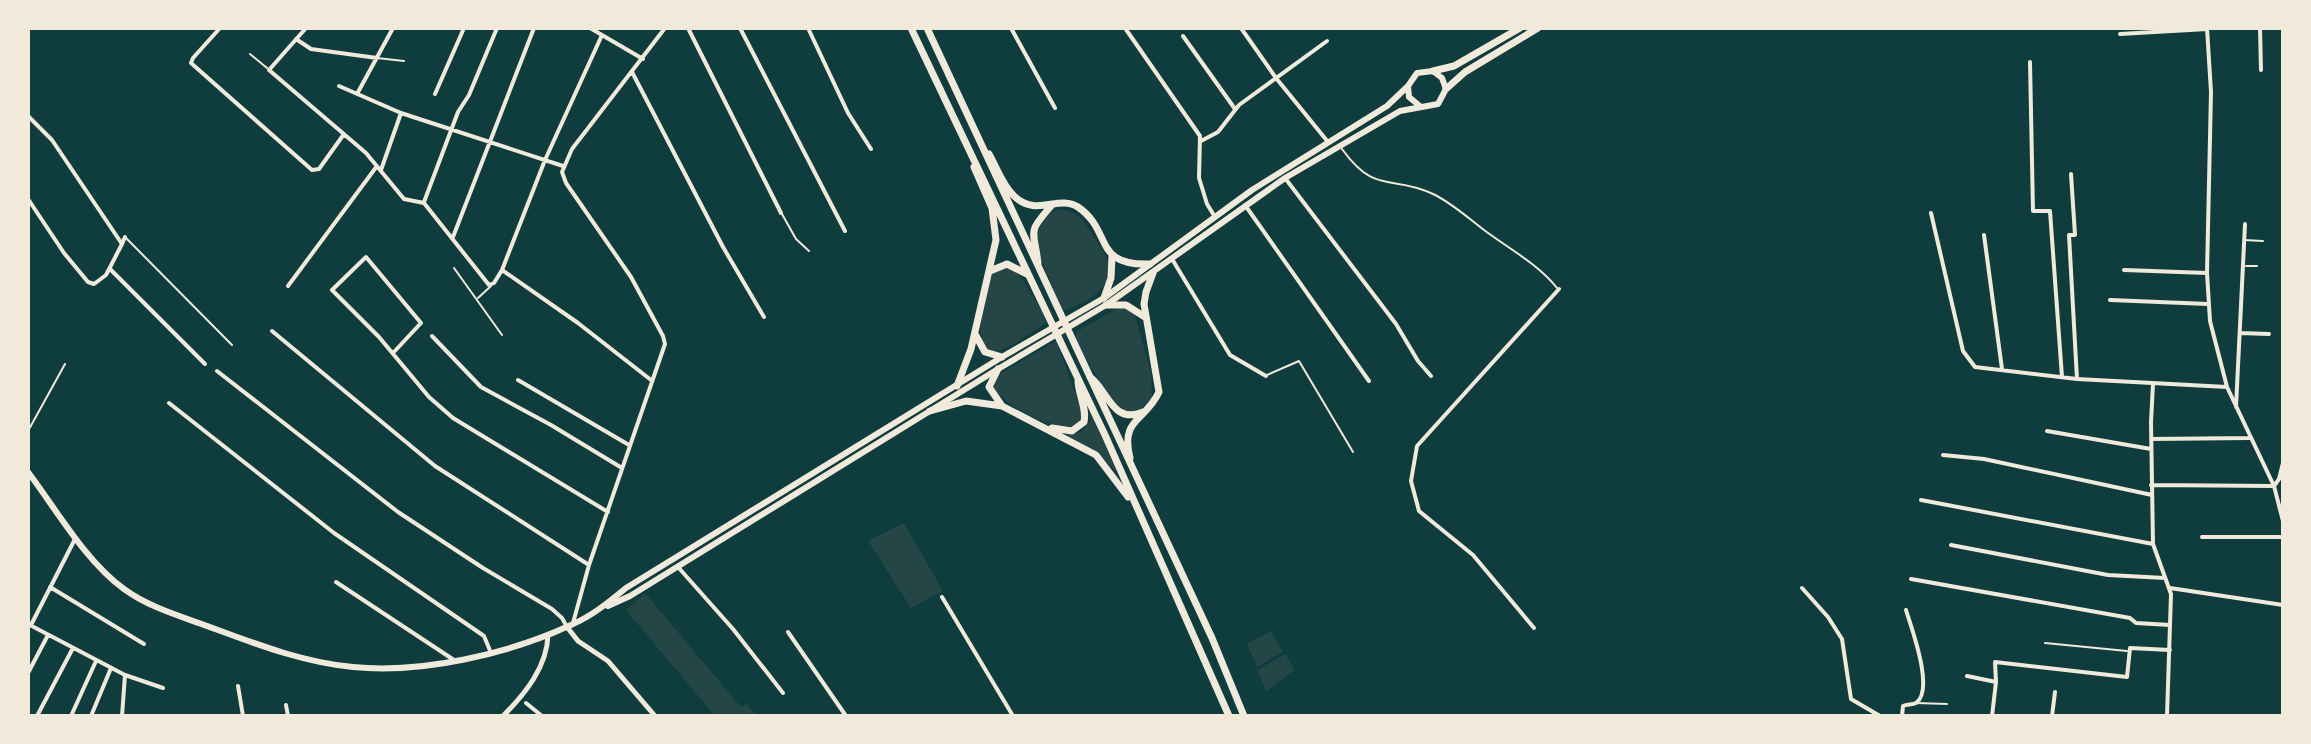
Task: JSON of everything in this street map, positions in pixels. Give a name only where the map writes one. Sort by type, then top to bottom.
[{"type":"highway","points":[[911,28],[1045,307],[1136,476],[1245,714]]},
{"type":"highway","points":[[927,28],[1064,326],[1136,508],[1229,716]]},
{"type":"highway","points":[[1433,71],[1454,66],[1520,28]]},
{"type":"highway","points":[[1446,89],[1465,72],[1538,28]]},
{"type":"highway","points":[[957,386],[969,359],[996,240],[995,223],[966,142]]},
{"type":"highway","points":[[980,142],[1015,197],[1033,206],[1067,203],[1081,210],[1112,256],[1153,270],[1145,294],[1145,317],[1159,383],[1158,396],[1128,432],[1127,444],[1136,476]]},
{"type":"highway","points":[[1039,272],[1032,232],[1052,205]]},
{"type":"highway","points":[[1112,256],[1105,302],[1126,305],[1145,317]]},
{"type":"highway","points":[[990,271],[1007,264],[1030,276]]},
{"type":"highway","points":[[975,334],[985,352],[1002,357]]},
{"type":"highway","points":[[998,369],[989,387],[1002,406]]},
{"type":"highway","points":[[1082,376],[1096,381],[1107,400],[1119,411],[1134,415],[1148,408]]},
{"type":"highway","points":[[1046,428],[1072,431],[1082,424],[1085,413],[1078,388],[1082,376]]},
{"type":"highway","points":[[930,411],[966,401],[1002,406],[1096,455],[1136,508]]},
{"type":"main road","points":[[28,472],[106,573],[133,595],[184,617],[280,650],[355,667],[397,667],[491,653],[570,626],[630,596],[678,567],[1105,302],[1172,259],[1285,178],[1339,145],[1400,111],[1438,104],[1446,89],[1442,78],[1433,71],[1417,73],[1387,106],[1215,217],[1153,270]]},
{"type":"main road","points":[[1408,86],[1412,101],[1421,107]]},
{"type":"main road","points":[[601,608],[626,588],[1002,357],[1064,326]]},
{"type":"street","points":[[220,28],[191,60],[193,65],[312,170],[319,169],[344,134]]},
{"type":"street","points":[[304,28],[269,70],[344,134],[379,168],[404,199],[424,203],[485,282],[492,285],[502,270],[545,160],[602,35]]},
{"type":"street","points":[[357,94],[393,28]]},
{"type":"street","points":[[435,94],[464,28]]},
{"type":"street","points":[[424,203],[451,129],[497,28]]},
{"type":"street","points":[[453,237],[534,28]]},
{"type":"street","points":[[590,28],[643,59]]},
{"type":"street","points":[[570,626],[651,380],[664,352],[663,336],[631,277],[566,183],[562,172],[572,149],[665,28]]},
{"type":"street","points":[[688,28],[781,213]]},
{"type":"street","points":[[740,28],[845,231]]},
{"type":"street","points":[[808,28],[848,113],[871,149]]},
{"type":"street","points":[[1011,28],[1055,108]]},
{"type":"street","points":[[1125,28],[1197,130],[1201,141],[1199,178],[1207,204],[1215,217]]},
{"type":"street","points":[[1241,28],[1276,78],[1328,142]]},
{"type":"street","points":[[2120,34],[2207,28],[2211,92],[2208,304],[2215,347],[2227,387],[2274,486],[2283,521]]},
{"type":"street","points":[[2260,28],[2261,70]]},
{"type":"street","points":[[1183,36],[1235,109]]},
{"type":"street","points":[[296,39],[311,49],[377,58]]},
{"type":"street","points":[[1201,141],[1218,132],[1235,109],[1327,41]]},
{"type":"street","points":[[2030,62],[2033,211],[2050,211],[2062,377]]},
{"type":"street","points":[[632,72],[723,247],[764,317]]},
{"type":"street","points":[[339,86],[401,113],[563,166]]},
{"type":"street","points":[[288,286],[379,168],[401,113]]},
{"type":"street","points":[[28,116],[58,149],[122,244]]},
{"type":"street","points":[[2071,174],[2075,235],[2069,235],[2077,379]]},
{"type":"street","points":[[1285,178],[1396,324],[1418,361],[1431,376]]},
{"type":"street","points":[[28,199],[88,282],[99,283],[125,237]]},
{"type":"street","points":[[1245,205],[1369,381]]},
{"type":"street","points":[[1931,213],[1965,357],[1975,367],[2077,379],[2227,387]]},
{"type":"street","points":[[2236,409],[2245,224]]},
{"type":"street","points":[[1984,235],[2002,369]]},
{"type":"street","points":[[393,353],[421,323],[366,257],[332,290],[393,353],[429,397],[453,418],[608,512]]},
{"type":"street","points":[[1172,259],[1230,355],[1266,376]]},
{"type":"street","points":[[110,268],[205,364]]},
{"type":"street","points":[[502,270],[578,323],[651,380]]},
{"type":"street","points":[[2124,270],[2207,273]]},
{"type":"street","points":[[1534,628],[1473,555],[1419,511],[1411,481],[1417,446],[1559,289]]},
{"type":"street","points":[[2110,300],[2208,304]]},
{"type":"street","points":[[272,331],[435,466],[589,565]]},
{"type":"street","points":[[2240,333],[2269,334]]},
{"type":"street","points":[[432,336],[481,387],[622,468]]},
{"type":"street","points":[[217,371],[353,479],[432,535],[552,609],[570,626],[578,641],[608,661],[655,716]]},
{"type":"street","points":[[518,380],[629,445]]},
{"type":"street","points":[[2153,384],[2153,544],[2170,588],[2167,716]]},
{"type":"street","points":[[169,403],[334,533],[484,636],[491,653]]},
{"type":"street","points":[[2047,431],[2151,449]]},
{"type":"street","points":[[2151,439],[2249,438]]},
{"type":"street","points":[[1943,455],[1984,459],[2152,495]]},
{"type":"street","points":[[2274,486],[2283,463]]},
{"type":"street","points":[[2151,485],[2274,486]]},
{"type":"street","points":[[1921,500],[2153,544]]},
{"type":"street","points":[[76,537],[29,625],[125,675],[163,688]]},
{"type":"street","points":[[2202,537],[2283,537]]},
{"type":"street","points":[[1951,545],[2108,575],[2165,578]]},
{"type":"street","points":[[678,567],[733,629],[783,693]]},
{"type":"street","points":[[1911,579],[2130,618],[2136,623],[2170,625]]},
{"type":"street","points":[[336,582],[454,660]]},
{"type":"street","points":[[50,587],[144,644]]},
{"type":"street","points":[[1802,588],[1828,617],[1842,639],[1851,699],[1880,716]]},
{"type":"street","points":[[2170,588],[2283,605]]},
{"type":"street","points":[[942,597],[1013,716]]},
{"type":"street","points":[[1902,716],[1903,706],[1914,703],[1921,695],[1922,678],[1906,610]]},
{"type":"street","points":[[788,632],[846,716]]},
{"type":"street","points":[[503,716],[540,668],[548,646],[548,634]]},
{"type":"street","points":[[28,673],[48,635]]},
{"type":"street","points":[[37,716],[73,648]]},
{"type":"street","points":[[1992,716],[1995,662],[2127,677],[2130,648],[2170,650]]},
{"type":"street","points":[[71,716],[96,661]]},
{"type":"street","points":[[91,716],[111,668]]},
{"type":"street","points":[[122,716],[125,675]]},
{"type":"street","points":[[1967,676],[1996,682]]},
{"type":"street","points":[[238,686],[243,716]]},
{"type":"street","points":[[2052,716],[2055,692]]},
{"type":"street","points":[[526,703],[542,716]]},
{"type":"street","points":[[286,705],[288,716]]},
{"type":"lane","points":[[250,54],[269,70]]},
{"type":"lane","points":[[377,58],[404,61]]},
{"type":"lane","points":[[1339,145],[1357,169],[1369,177],[1437,196],[1504,244],[1559,289]]},
{"type":"lane","points":[[781,213],[792,234],[809,251]]},
{"type":"lane","points":[[125,237],[232,345]]},
{"type":"lane","points":[[2244,240],[2263,241]]},
{"type":"lane","points":[[2242,266],[2257,266]]},
{"type":"lane","points":[[454,268],[502,335]]},
{"type":"lane","points":[[477,298],[492,285]]},
{"type":"lane","points":[[1266,376],[1299,361],[1353,452]]},
{"type":"lane","points":[[28,431],[65,364]]},
{"type":"lane","points":[[2045,643],[2128,652]]},
{"type":"lane","points":[[1914,703],[1947,704]]},
{"type":"shaded area","points":[[1057,210],[1076,214],[1084,222],[1104,252],[1109,266],[1106,282],[1094,296],[1062,311],[1033,238],[1045,216]]},
{"type":"shaded area","points":[[1003,267],[1016,270],[1042,311],[1046,323],[993,353],[982,337],[981,315],[992,273]]},
{"type":"shaded area","points":[[1120,307],[1134,312],[1151,373],[1152,398],[1137,411],[1125,411],[1111,401],[1077,343],[1076,332]]},
{"type":"shaded area","points":[[1056,341],[1082,411],[1081,420],[1071,429],[1018,409],[994,388],[996,378],[1003,372]]},
{"type":"shaded area","points":[[1090,411],[1119,474],[1091,448],[1064,435],[1081,432],[1091,420]]},
{"type":"shaded area","points":[[904,523],[943,591],[911,608],[868,541]]},
{"type":"shaded area","points":[[645,593],[741,707],[747,704],[756,716],[715,716],[626,610]]},
{"type":"shaded area","points":[[1271,631],[1283,652],[1257,667],[1247,644]]},
{"type":"shaded area","points":[[1285,654],[1295,670],[1266,691],[1257,670]]}]
